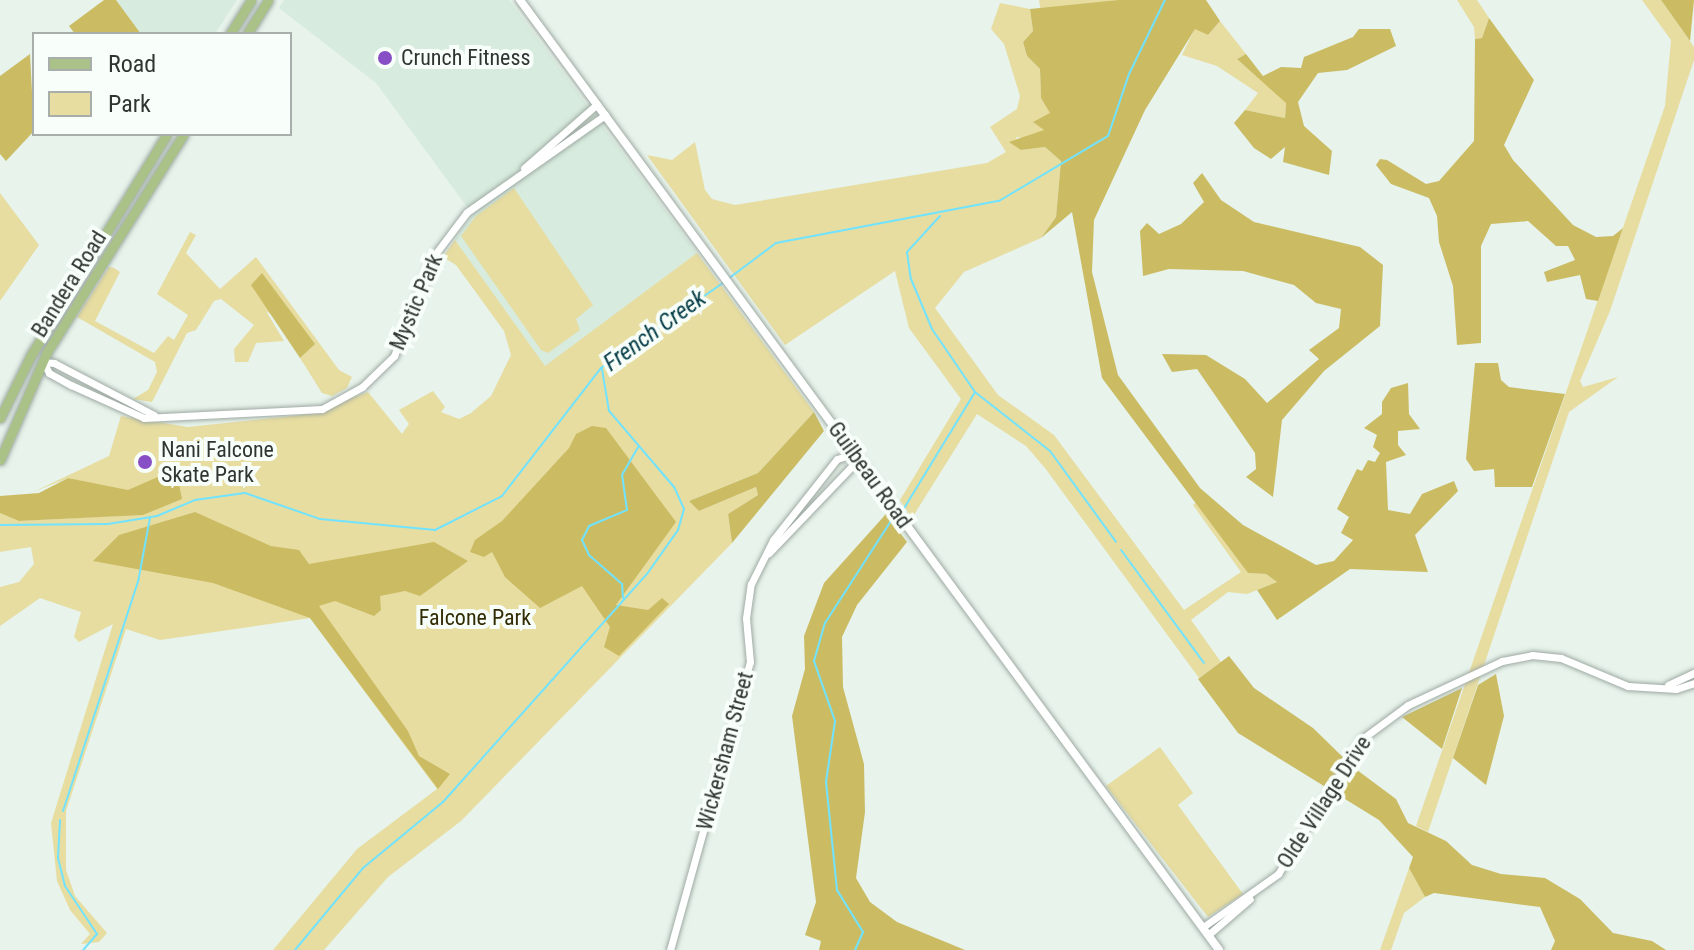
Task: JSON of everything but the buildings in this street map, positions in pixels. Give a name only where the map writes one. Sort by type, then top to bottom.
[{"type":"main road","points":[[231,32],[251,0]]},
{"type":"main road","points":[[248,32],[268,0]]},
{"type":"main road","name":"Guilbeau Road","points":[[520,0],[1219,950]]},
{"type":"main road","name":"Bandera Road","points":[[0,418],[31,355],[166,136]]},
{"type":"main road","name":"Bandera Road","points":[[0,460],[43,362],[183,136]]},
{"type":"street","name":"Mystic Park","points":[[522,170],[597,104]]},
{"type":"street","name":"Mystic Park","points":[[43,362],[54,363],[154,415],[187,419],[322,409],[362,387],[401,345],[427,272],[446,237],[467,212],[522,170],[605,115]]},
{"type":"street","name":"Wickersham Street","points":[[670,950],[750,662],[749,592],[773,540],[837,459],[855,453],[853,465],[769,553]]},
{"type":"street","name":"Olde Village Drive","points":[[1205,931],[1251,897],[1284,866],[1362,739],[1408,705],[1502,661],[1532,655],[1561,658],[1628,686],[1668,685],[1694,673]]},
{"type":"street","name":"Olde Village Drive","points":[[1668,685],[1676,689],[1694,683]]},
{"type":"shaded area","points":[[104,0],[116,0],[140,32],[74,32],[69,26]]},
{"type":"shaded area","points":[[116,0],[237,0],[216,32],[140,32]]},
{"type":"shaded area","points":[[284,0],[509,0],[697,253],[545,367],[455,240],[473,215],[376,83],[279,8]]},
{"type":"shaded area","points":[[1118,0],[1206,0],[1220,21],[1208,35],[1195,29],[1145,110],[1094,220],[1092,272],[1118,375],[1200,488],[1243,525],[1316,565],[1334,561],[1353,540],[1341,533],[1349,517],[1337,509],[1357,469],[1362,471],[1368,460],[1375,462],[1380,453],[1373,447],[1377,435],[1364,428],[1382,414],[1382,402],[1391,388],[1408,383],[1409,414],[1420,429],[1398,431],[1398,445],[1406,455],[1386,462],[1388,510],[1410,514],[1422,494],[1454,481],[1458,491],[1415,535],[1428,572],[1350,569],[1277,620],[1257,590],[1277,582],[1266,574],[1248,573],[1102,378],[1072,212],[1041,238],[1056,217],[1061,161],[1045,147],[1021,150],[1009,142],[1044,130],[1033,122],[1050,113],[1041,98],[1040,69],[1027,56],[1023,42],[1033,31],[1030,9]]},
{"type":"shaded area","points":[[1661,0],[1694,0],[1690,41]]},
{"type":"shaded area","points":[[1489,18],[1534,80],[1504,145],[1513,160],[1573,225],[1596,237],[1613,236],[1623,228],[1598,301],[1586,299],[1580,275],[1547,282],[1544,272],[1575,260],[1568,246],[1556,246],[1528,221],[1491,224],[1481,246],[1481,343],[1457,345],[1453,286],[1439,242],[1437,216],[1429,198],[1391,184],[1376,165],[1380,159],[1387,160],[1426,184],[1439,181],[1474,141],[1475,39],[1482,38]]},
{"type":"shaded area","points":[[1359,29],[1390,29],[1396,46],[1347,70],[1318,73],[1298,102],[1304,126],[1332,151],[1329,175],[1283,162],[1285,147],[1271,159],[1254,148],[1234,123],[1245,110],[1285,118],[1286,103],[1237,59],[1246,54],[1263,76],[1281,67],[1301,68],[1304,57],[1353,37]]},
{"type":"shaded area","points":[[30,54],[32,133],[6,161],[0,154],[0,76]]},
{"type":"shaded area","points":[[1202,173],[1221,200],[1254,222],[1360,247],[1383,265],[1380,326],[1324,371],[1282,420],[1273,497],[1246,477],[1256,469],[1255,453],[1197,369],[1172,372],[1162,354],[1206,355],[1245,379],[1267,403],[1319,359],[1309,350],[1339,328],[1341,309],[1316,303],[1294,285],[1243,271],[1169,269],[1143,276],[1140,231],[1147,223],[1159,234],[1181,224],[1204,202],[1193,183]]},
{"type":"shaded area","points":[[262,273],[315,344],[300,358],[251,285]]},
{"type":"shaded area","points":[[1475,363],[1498,363],[1501,380],[1509,387],[1565,394],[1532,487],[1495,487],[1494,469],[1474,471],[1466,459]]},
{"type":"shaded area","points":[[814,412],[824,431],[732,543],[728,514],[758,495],[756,487],[699,511],[689,501],[758,473]]},
{"type":"shaded area","points":[[592,426],[606,428],[676,522],[616,605],[648,610],[662,598],[669,604],[619,656],[604,647],[610,627],[582,586],[540,608],[505,577],[492,552],[484,557],[470,552],[475,540],[502,521],[569,448],[576,434]]},
{"type":"shaded area","points":[[176,469],[182,499],[143,515],[19,521],[0,513],[0,496],[39,493],[68,478],[128,490]]},
{"type":"shaded area","points":[[195,512],[271,546],[299,550],[309,564],[434,542],[468,561],[420,596],[405,591],[380,596],[381,610],[374,616],[335,601],[319,606],[408,731],[419,756],[450,774],[438,789],[310,618],[213,583],[93,561],[119,535]]},
{"type":"shaded area","points":[[886,514],[907,542],[857,605],[842,637],[843,687],[864,764],[865,812],[856,878],[870,902],[897,922],[965,950],[819,950],[821,941],[805,935],[816,902],[792,716],[805,669],[804,636],[824,583]]},
{"type":"shaded area","points":[[1229,656],[1254,688],[1313,728],[1353,767],[1396,799],[1408,823],[1446,841],[1472,865],[1501,874],[1545,878],[1580,899],[1613,933],[1652,941],[1666,950],[1551,950],[1555,941],[1540,907],[1434,893],[1425,897],[1409,868],[1413,857],[1379,820],[1238,733],[1198,679]]},
{"type":"shaded area","points":[[1496,674],[1504,716],[1486,785],[1453,758],[1478,685]]},
{"type":"shaded area","points":[[1462,688],[1442,749],[1402,717]]},
{"type":"green space","points":[[1039,0],[1118,0],[1041,11]]},
{"type":"green space","points":[[1457,0],[1477,0],[1489,18],[1482,38],[1475,39],[1474,27]]},
{"type":"green space","points":[[1642,0],[1661,0],[1694,47],[1694,60],[1610,311],[1580,381],[1583,387],[1618,377],[1569,412],[1428,832],[1416,826],[1665,106],[1671,40]]},
{"type":"green space","points":[[1000,3],[1030,9],[1033,31],[1023,42],[1027,56],[1040,69],[1041,98],[1051,113],[1045,130],[1029,139],[1016,137],[1021,150],[1045,147],[1061,161],[1056,217],[1041,238],[964,272],[935,308],[998,395],[1054,435],[1184,610],[1241,572],[1193,505],[1198,501],[1248,573],[1266,574],[1277,582],[1247,594],[1228,592],[1191,620],[1221,662],[1199,678],[1045,468],[1026,446],[977,414],[912,518],[900,500],[961,399],[909,328],[895,271],[785,345],[647,155],[672,160],[695,142],[705,190],[712,199],[735,205],[987,163],[1006,152],[990,127],[1017,109],[1020,96],[1004,44],[991,29]]},
{"type":"green space","points":[[1220,21],[1246,54],[1237,59],[1286,102],[1285,118],[1245,110],[1258,93],[1217,66],[1182,55],[1195,28],[1208,35]]},
{"type":"green space","points":[[514,188],[593,305],[576,319],[580,330],[548,353],[541,350],[461,236],[476,216]]},
{"type":"green space","points":[[0,193],[39,245],[0,301]]},
{"type":"green space","points":[[190,232],[196,235],[186,253],[220,289],[256,257],[339,370],[352,377],[347,388],[332,396],[322,393],[300,358],[314,343],[266,311],[284,341],[256,343],[248,362],[235,362],[234,349],[254,325],[221,299],[214,301],[196,330],[187,333],[152,402],[133,399],[148,390],[157,372],[155,362],[77,317],[109,267],[114,268],[120,272],[95,321],[154,353],[168,336],[174,340],[188,315],[157,294]]},
{"type":"green space","name":"Falcone Park","points":[[455,240],[545,366],[697,253],[814,412],[758,473],[689,501],[699,511],[756,487],[758,495],[728,514],[732,543],[461,821],[388,877],[324,950],[273,950],[357,849],[437,789],[310,618],[160,640],[126,629],[66,811],[66,870],[75,896],[107,933],[99,942],[81,944],[90,934],[70,910],[57,881],[51,823],[113,624],[79,642],[74,637],[81,612],[40,598],[0,626],[0,587],[19,582],[34,564],[31,547],[0,552],[0,513],[20,521],[117,516],[110,488],[68,478],[33,492],[109,456],[121,416],[188,427],[310,414],[368,392],[402,434],[409,424],[399,410],[433,391],[445,407],[441,412],[459,419],[471,413],[491,396],[511,355],[504,331],[456,265],[443,257]]},
{"type":"green space","points":[[1160,747],[1193,793],[1178,805],[1243,894],[1208,917],[1106,786]]},
{"type":"green space","points":[[1409,868],[1425,897],[1404,913],[1391,950],[1380,950]]},
{"type":"waterway","name":"French Creek","points":[[728,279],[776,243],[999,201],[1108,136],[1129,74],[1165,0]]},
{"type":"waterway","points":[[940,216],[907,252],[911,279],[932,329],[975,392],[1050,451],[1116,542]]},
{"type":"waterway","name":"French Creek","points":[[0,525],[108,524],[157,516],[195,500],[245,493],[320,519],[435,530],[502,496],[601,368],[723,283]]},
{"type":"waterway","points":[[295,950],[363,868],[443,802],[647,574],[678,530],[684,509],[674,487],[609,411],[602,369]]},
{"type":"waterway","points":[[903,510],[975,392]]},
{"type":"waterway","points":[[623,598],[622,584],[589,555],[582,540],[589,526],[627,510],[622,475],[638,447]]},
{"type":"waterway","points":[[63,811],[138,582],[150,518]]},
{"type":"waterway","points":[[855,950],[863,932],[837,890],[826,782],[835,721],[814,661],[825,623],[893,518]]},
{"type":"waterway","points":[[1121,550],[1204,663]]},
{"type":"waterway","points":[[60,820],[58,858],[65,886],[97,934],[83,950]]},
{"type":"place","name":"Crunch Fitness","points":[[385,58]]},
{"type":"place","name":"Nani Falcone Skate Park","points":[[145,462]]}]
